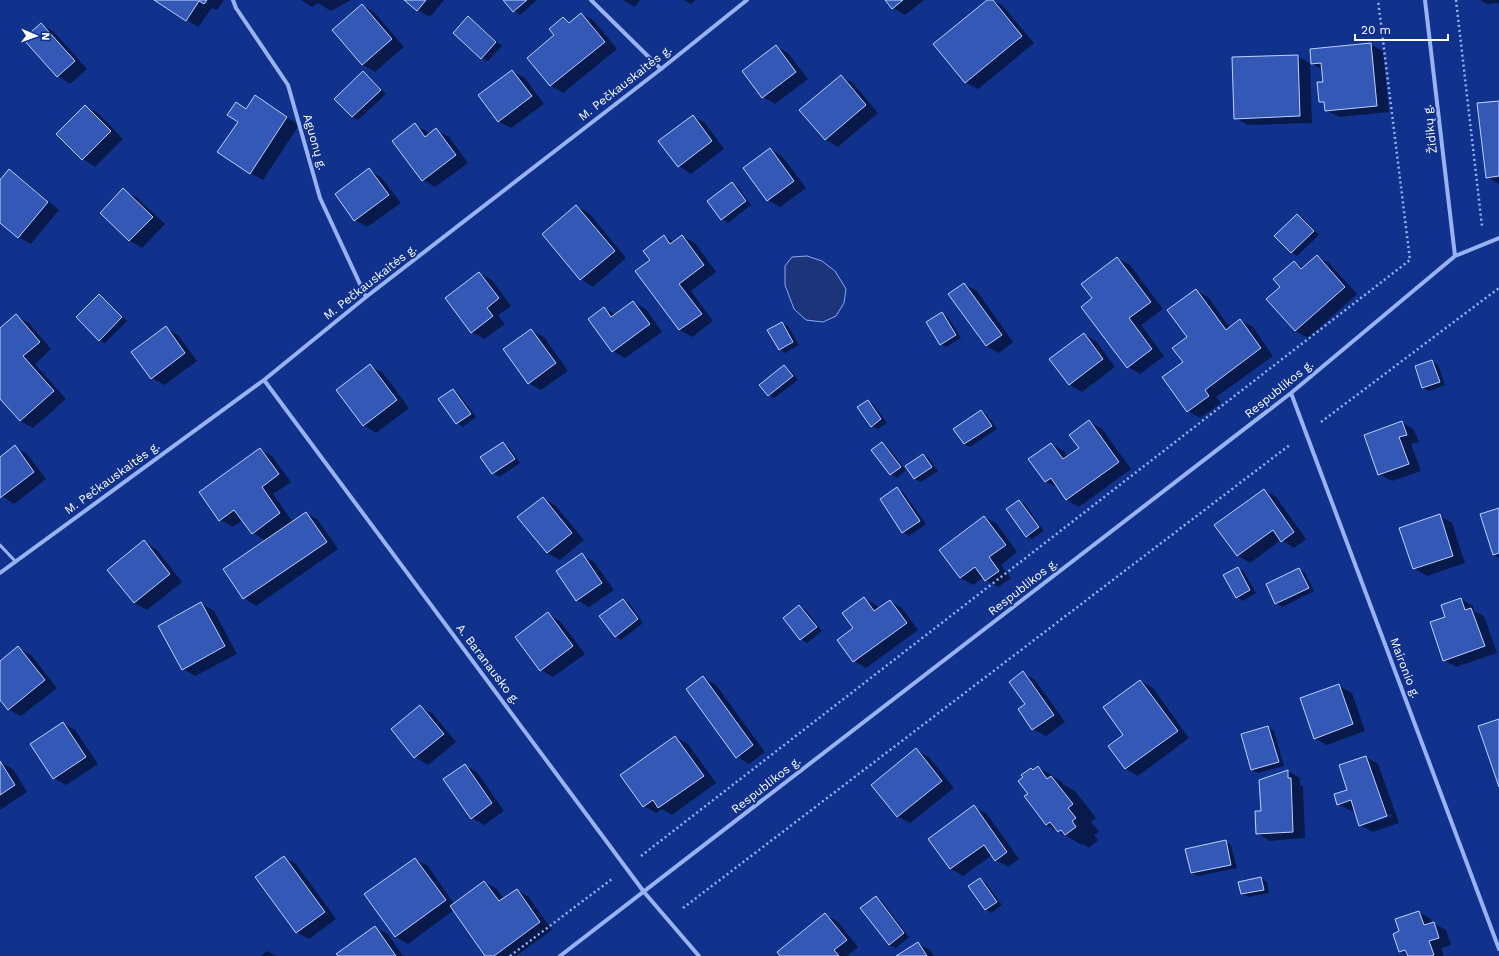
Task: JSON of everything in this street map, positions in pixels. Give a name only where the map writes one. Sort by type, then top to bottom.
[{"type":"street","name":"Aguonų g.","points":[[233,0],[236,8],[288,85],[320,198],[366,297]]},
{"type":"street","points":[[591,0],[661,69]]},
{"type":"street","name":"M. Pečkauskaitės g.","points":[[0,573],[264,380],[366,297],[661,69],[747,0]]},
{"type":"street","name":"Židikų g.","points":[[1425,0],[1456,256]]},
{"type":"street","name":"Respublikos g.","points":[[560,956],[1292,394],[1456,256],[1499,238]]},
{"type":"street","name":"A. Baranausko g.","points":[[264,380],[644,892],[700,956]]},
{"type":"street","name":"Maironio g.","points":[[1292,394],[1499,948]]},
{"type":"lane","points":[[0,545],[15,561]]},
{"type":"path","points":[[510,956],[626,868],[1410,260],[1378,0]]},
{"type":"path","points":[[1456,0],[1484,244]]},
{"type":"path","points":[[668,920],[1306,433],[1499,288]]},
{"type":"water","points":[[807,256],[822,261],[835,271],[846,289],[844,303],[836,316],[823,322],[806,320],[794,309],[785,285],[785,266],[792,257]]},
{"type":"building","points":[[154,0],[207,0],[204,4],[199,1],[186,21]]},
{"type":"building","points":[[404,0],[426,0],[417,11]]},
{"type":"building","points":[[503,0],[527,0],[513,12]]},
{"type":"building","points":[[885,0],[903,0],[892,9]]},
{"type":"building","points":[[987,0],[993,0],[1022,36],[965,83],[933,44]]},
{"type":"building","points":[[362,4],[392,39],[362,65],[332,30]]},
{"type":"building","points":[[581,13],[605,42],[550,86],[527,58],[554,35],[549,29],[563,17],[569,23]]},
{"type":"building","points":[[468,16],[496,42],[481,59],[453,33]]},
{"type":"building","points":[[41,23],[75,61],[57,77],[23,39]]},
{"type":"building","points":[[1371,43],[1377,106],[1325,111],[1324,102],[1319,102],[1317,82],[1323,82],[1321,63],[1311,64],[1310,49]]},
{"type":"building","points":[[776,45],[796,72],[762,98],[742,71]]},
{"type":"building","points":[[1298,55],[1300,116],[1234,119],[1232,57]]},
{"type":"building","points":[[512,70],[532,96],[498,122],[478,95]]},
{"type":"building","points":[[363,71],[381,90],[352,117],[334,99]]},
{"type":"building","points":[[841,75],[866,105],[825,140],[799,110]]},
{"type":"building","points":[[255,95],[287,117],[250,174],[217,152],[238,122],[227,115],[236,102],[246,109]]},
{"type":"building","points":[[1499,101],[1499,176],[1486,178],[1477,103]]},
{"type":"building","points":[[85,105],[111,131],[82,160],[56,134]]},
{"type":"building","points":[[693,115],[712,141],[678,167],[658,141]]},
{"type":"building","points":[[415,123],[425,137],[436,128],[456,155],[422,181],[392,141]]},
{"type":"building","points":[[770,148],[794,181],[767,201],[743,168]]},
{"type":"building","points":[[369,168],[389,195],[354,221],[335,194]]},
{"type":"building","points":[[9,169],[48,202],[18,238],[0,223],[0,180]]},
{"type":"building","points":[[732,182],[746,201],[721,220],[707,201]]},
{"type":"building","points":[[123,188],[153,217],[129,241],[100,213]]},
{"type":"building","points":[[576,205],[615,251],[580,280],[542,234]]},
{"type":"building","points":[[1297,214],[1314,231],[1291,253],[1274,236]]},
{"type":"building","points":[[664,235],[670,244],[682,235],[704,265],[679,284],[702,314],[679,330],[635,271],[650,260],[643,251]]},
{"type":"building","points":[[1317,255],[1345,287],[1295,331],[1266,299],[1280,287],[1273,279],[1294,261],[1301,269]]},
{"type":"building","points":[[1117,257],[1151,302],[1129,318],[1152,349],[1127,368],[1081,307],[1092,298],[1081,284]]},
{"type":"building","points":[[479,272],[499,298],[487,308],[493,316],[471,333],[445,298]]},
{"type":"building","points":[[964,283],[1002,335],[986,346],[948,294]]},
{"type":"building","points":[[1196,289],[1226,330],[1240,319],[1261,348],[1205,390],[1209,396],[1187,412],[1162,377],[1183,362],[1172,348],[1187,337],[1167,310]]},
{"type":"building","points":[[99,294],[122,317],[99,341],[76,317]]},
{"type":"building","points":[[633,301],[650,324],[612,352],[588,319],[604,307],[611,317]]},
{"type":"building","points":[[942,312],[956,335],[940,345],[926,322]]},
{"type":"building","points":[[16,314],[40,342],[23,356],[54,391],[20,421],[0,399],[0,328]]},
{"type":"building","points":[[782,322],[793,342],[779,350],[767,330]]},
{"type":"building","points":[[166,326],[185,353],[151,379],[131,352]]},
{"type":"building","points":[[531,329],[556,363],[528,384],[503,349]]},
{"type":"building","points":[[1084,333],[1103,359],[1069,385],[1049,359]]},
{"type":"building","points":[[1432,360],[1440,382],[1422,388],[1415,366]]},
{"type":"building","points":[[370,364],[397,400],[363,426],[336,390]]},
{"type":"building","points":[[784,365],[793,376],[768,396],[759,385]]},
{"type":"building","points":[[453,389],[471,414],[456,424],[438,399]]},
{"type":"building","points":[[868,400],[881,419],[871,427],[857,407]]},
{"type":"building","points":[[981,410],[992,426],[964,444],[953,429]]},
{"type":"building","points":[[1089,420],[1119,462],[1066,500],[1051,478],[1045,482],[1028,459],[1051,443],[1063,459],[1079,448],[1069,435]]},
{"type":"building","points":[[1402,421],[1407,435],[1399,437],[1409,464],[1378,475],[1364,435]]},
{"type":"building","points":[[503,442],[515,459],[492,474],[480,457]]},
{"type":"building","points":[[882,442],[901,467],[890,475],[871,450]]},
{"type":"building","points":[[15,445],[34,472],[0,498],[0,457]]},
{"type":"building","points":[[260,448],[279,474],[262,487],[280,513],[252,534],[234,510],[219,521],[199,492]]},
{"type":"building","points":[[923,454],[932,467],[914,479],[905,466]]},
{"type":"building","points":[[897,487],[920,521],[902,533],[880,499]]},
{"type":"building","points":[[1264,489],[1294,532],[1281,542],[1273,530],[1237,556],[1214,525]]},
{"type":"building","points":[[543,497],[572,533],[547,553],[517,517]]},
{"type":"building","points":[[1019,500],[1039,527],[1026,537],[1006,509]]},
{"type":"building","points":[[1499,508],[1499,553],[1493,555],[1480,514]]},
{"type":"building","points":[[306,512],[327,542],[243,599],[223,569]]},
{"type":"building","points":[[1440,514],[1453,556],[1413,569],[1399,528]]},
{"type":"building","points":[[984,516],[1006,545],[989,557],[999,571],[985,581],[975,567],[960,578],[939,550]]},
{"type":"building","points":[[144,540],[170,574],[134,603],[107,570]]},
{"type":"building","points":[[582,553],[602,583],[576,601],[556,571]]},
{"type":"building","points":[[1238,567],[1250,590],[1236,598],[1223,575]]},
{"type":"building","points":[[1299,568],[1309,588],[1275,604],[1266,584]]},
{"type":"building","points":[[864,597],[874,611],[890,600],[907,623],[853,662],[837,640],[853,628],[842,613]]},
{"type":"building","points":[[1461,598],[1465,610],[1471,608],[1485,646],[1443,661],[1430,622],[1445,617],[1441,605]]},
{"type":"building","points":[[623,599],[638,619],[615,637],[599,616]]},
{"type":"building","points":[[201,602],[225,646],[182,670],[158,626]]},
{"type":"building","points":[[799,605],[817,627],[800,640],[783,618]]},
{"type":"building","points":[[548,612],[573,646],[540,671],[515,637]]},
{"type":"building","points":[[18,646],[45,680],[8,710],[0,700],[0,661]]},
{"type":"building","points":[[1023,671],[1054,715],[1032,730],[1018,709],[1025,704],[1009,682]]},
{"type":"building","points":[[703,676],[753,745],[736,758],[686,689]]},
{"type":"building","points":[[1140,680],[1178,731],[1125,769],[1108,746],[1123,735],[1103,707]]},
{"type":"building","points":[[1339,684],[1353,724],[1314,739],[1300,698]]},
{"type":"building","points":[[420,705],[444,734],[414,758],[391,729]]},
{"type":"building","points":[[1499,719],[1499,787],[1478,726]]},
{"type":"building","points":[[63,722],[86,757],[53,779],[30,744]]},
{"type":"building","points":[[1268,726],[1279,762],[1251,770],[1241,734]]},
{"type":"building","points":[[675,736],[704,776],[658,808],[653,800],[643,807],[620,775]]},
{"type":"building","points":[[916,748],[942,781],[897,817],[871,785]]},
{"type":"building","points":[[1366,756],[1387,816],[1359,826],[1351,800],[1337,805],[1334,794],[1347,790],[1339,765]]},
{"type":"building","points":[[0,761],[15,785],[0,795]]},
{"type":"building","points":[[465,764],[492,803],[471,819],[443,779]]},
{"type":"building","points":[[1038,766],[1047,779],[1051,776],[1073,804],[1068,808],[1076,818],[1072,821],[1076,827],[1065,835],[1061,830],[1058,832],[1050,822],[1046,825],[1024,796],[1028,794],[1018,781],[1023,777],[1021,775],[1031,768],[1033,770]]},
{"type":"building","points":[[1288,770],[1288,778],[1291,778],[1293,832],[1256,834],[1255,811],[1261,811],[1259,780]]},
{"type":"building","points":[[974,805],[1007,852],[995,861],[984,845],[950,869],[928,839]]},
{"type":"building","points":[[1226,840],[1231,865],[1191,873],[1185,849]]},
{"type":"building","points":[[284,856],[325,912],[296,933],[255,877]]},
{"type":"building","points":[[415,858],[446,900],[395,937],[364,894]]},
{"type":"building","points":[[1261,877],[1264,890],[1241,894],[1238,882]]},
{"type":"building","points":[[980,878],[997,902],[985,910],[968,886]]},
{"type":"building","points":[[484,881],[499,901],[517,889],[540,922],[494,956],[485,956],[450,906]]},
{"type":"building","points":[[876,896],[904,933],[889,945],[860,908]]},
{"type":"building","points":[[1419,911],[1424,925],[1434,922],[1439,938],[1429,941],[1434,955],[1431,956],[1408,956],[1405,950],[1399,952],[1393,934],[1399,931],[1395,919]]},
{"type":"building","points":[[825,913],[847,940],[834,950],[839,956],[780,956],[777,952]]},
{"type":"building","points":[[375,926],[396,956],[338,956],[336,954]]},
{"type":"building","points":[[918,942],[927,956],[896,956]]}]
